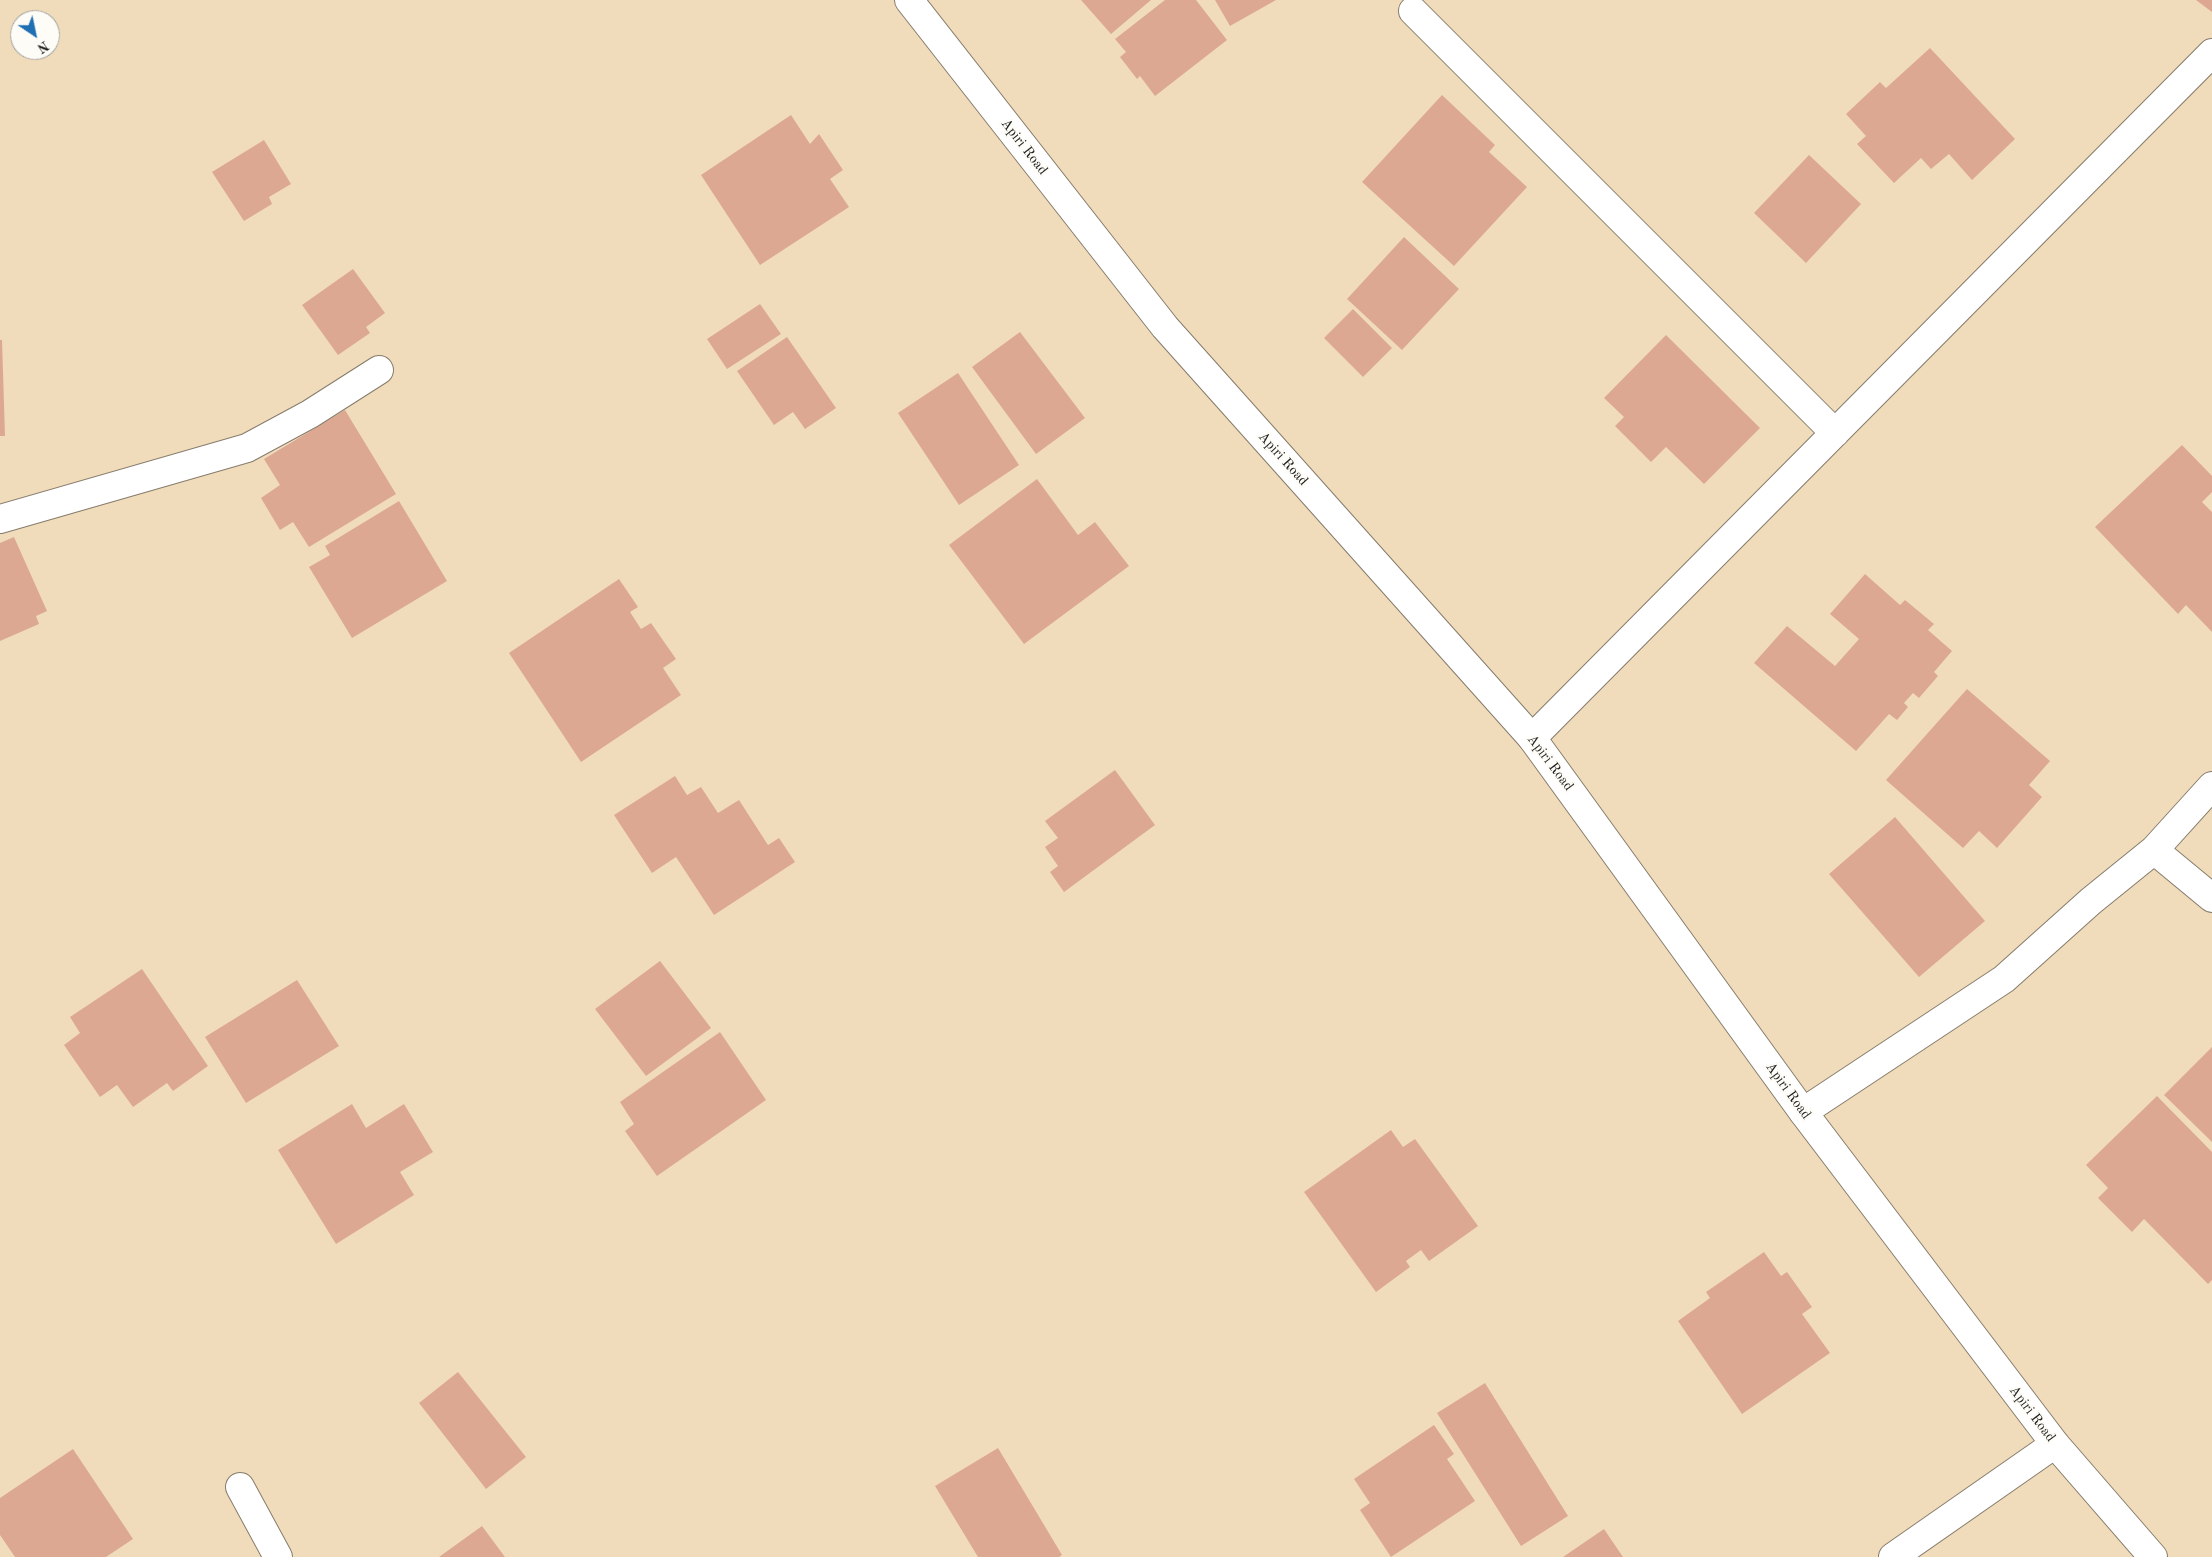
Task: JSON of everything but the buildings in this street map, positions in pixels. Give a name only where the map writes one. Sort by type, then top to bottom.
[{"type":"street","name":"Apiri Road","points":[[910,0],[1165,327],[1532,738],[1803,1112],[2055,1444],[2152,1557]]},
{"type":"street","points":[[1413,11],[1835,433]]},
{"type":"street","points":[[1532,738],[2212,53]]},
{"type":"street","points":[[0,518],[247,448],[310,414],[379,370]]},
{"type":"street","points":[[1803,1112],[2004,979],[2091,901],[2154,850],[2212,786]]},
{"type":"street","points":[[2154,850],[2212,898]]},
{"type":"street","points":[[1893,1557],[2055,1444]]},
{"type":"street","points":[[240,1487],[278,1557]]}]
